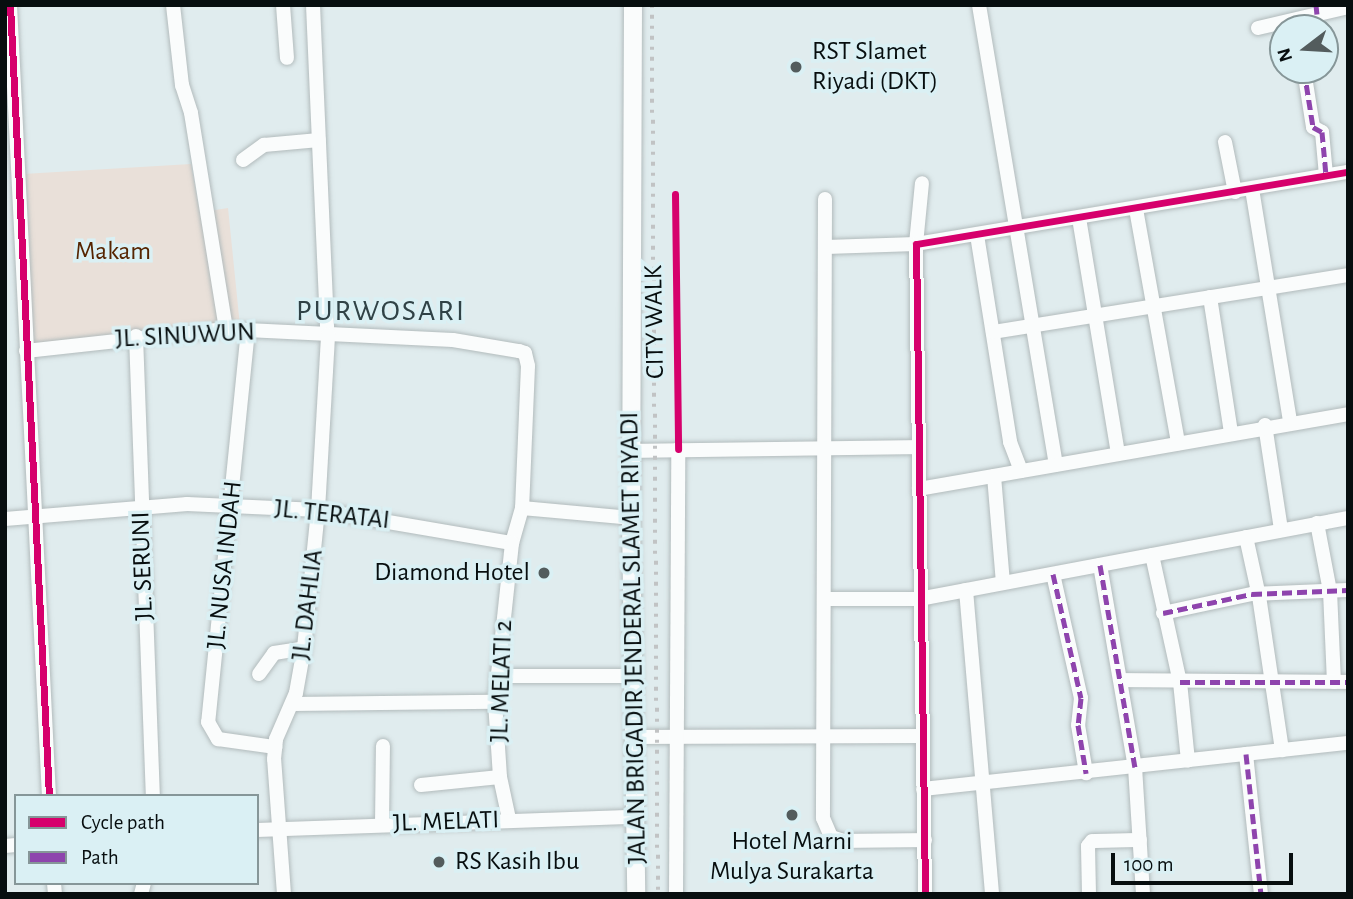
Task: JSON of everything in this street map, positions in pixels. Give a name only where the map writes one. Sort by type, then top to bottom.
[{"type":"main road","name":"JALAN BRIGADIR JENDERAL SLAMET RIYADI","points":[[633,5],[631,518],[636,894]]},
{"type":"street","points":[[10,5],[10,156],[26,351],[49,794]]},
{"type":"street","points":[[173,5],[182,85],[191,113],[226,329]]},
{"type":"street","points":[[282,5],[287,58]]},
{"type":"street","name":"JL. DAHLIA","points":[[284,894],[275,747],[292,704],[304,648],[318,510],[327,333],[313,5]]},
{"type":"street","points":[[979,5],[1056,465]]},
{"type":"street","points":[[1316,10],[1348,7]]},
{"type":"street","points":[[1258,28],[1269,27]]},
{"type":"street","points":[[1306,84],[1313,127],[1322,132],[1326,175]]},
{"type":"street","points":[[243,160],[264,145],[320,140]]},
{"type":"street","points":[[1225,142],[1235,192]]},
{"type":"street","points":[[826,247],[916,244],[1348,172]]},
{"type":"street","points":[[922,183],[916,244],[925,894]]},
{"type":"street","points":[[1252,188],[1290,422]]},
{"type":"street","points":[[825,199],[823,818],[831,837],[855,842],[925,840]]},
{"type":"street","points":[[1136,209],[1178,443]]},
{"type":"street","points":[[1079,218],[1118,454]]},
{"type":"street","points":[[977,235],[1010,442],[1020,471]]},
{"type":"street","points":[[993,332],[1348,275]]},
{"type":"street","points":[[1210,297],[1231,432]]},
{"type":"street","name":"JL. SINUWUN","points":[[26,351],[136,336],[226,329],[453,340],[525,353],[528,366],[522,508]]},
{"type":"street","name":"JL. NUSA INDAH","points":[[248,330],[233,507],[208,722],[218,738],[275,747]]},
{"type":"street","name":"JL. SERUNI","points":[[136,336],[140,506],[153,794]]},
{"type":"street","points":[[919,489],[1265,425],[1348,414]]},
{"type":"street","points":[[1265,425],[1281,530]]},
{"type":"street","points":[[632,450],[917,447]]},
{"type":"street","points":[[676,894],[674,738],[678,449]]},
{"type":"street","points":[[994,476],[1003,583]]},
{"type":"street","name":"JL. TERATAI","points":[[5,519],[140,506],[318,510],[512,543]]},
{"type":"street","points":[[512,543],[522,508],[631,518]]},
{"type":"street","points":[[824,599],[919,599],[1348,518]]},
{"type":"street","points":[[1121,680],[1273,685],[1341,682],[1330,591],[1317,523]]},
{"type":"street","points":[[1246,537],[1259,596],[1282,750]]},
{"type":"street","name":"JL. MELATI 2","points":[[509,819],[500,777],[495,702],[512,543]]},
{"type":"street","points":[[1152,555],[1180,682],[1188,761]]},
{"type":"street","points":[[1100,565],[1135,767],[1143,894]]},
{"type":"street","points":[[1053,574],[1081,698],[1079,725],[1086,773]]},
{"type":"street","points":[[966,590],[992,894]]},
{"type":"street","points":[[1163,613],[1259,596],[1348,590]]},
{"type":"street","points":[[258,674],[274,653],[304,648]]},
{"type":"street","points":[[497,676],[633,676]]},
{"type":"street","points":[[292,704],[495,702]]},
{"type":"street","points":[[633,737],[823,739],[922,736]]},
{"type":"street","points":[[923,789],[1348,743]]},
{"type":"street","points":[[382,824],[383,746]]},
{"type":"street","points":[[1246,754],[1261,894]]},
{"type":"street","points":[[421,785],[500,777]]},
{"type":"street","name":"JL. MELATI","points":[[259,830],[509,819],[635,817]]},
{"type":"street","points":[[1089,894],[1088,846],[1092,841],[1140,840]]},
{"type":"green space","name":"Makam","points":[[191,164],[220,324],[30,346],[23,174]]},
{"type":"green space","name":"Makam","points":[[228,208],[240,326],[229,326],[209,211]]},
{"type":"railway","points":[[652,5],[658,894]]},
{"type":"marked path","points":[[1316,5],[1317,14]]},
{"type":"marked path","points":[[1306,84],[1313,127],[1322,132],[1326,175]]},
{"type":"marked path","points":[[1100,565],[1135,767]]},
{"type":"marked path","points":[[1053,574],[1081,698],[1078,725],[1086,773]]},
{"type":"marked path","points":[[1163,613],[1252,594],[1348,590]]},
{"type":"marked path","points":[[1180,682],[1348,682]]},
{"type":"marked path","points":[[1246,754],[1261,894]]},
{"type":"cycle path","points":[[10,5],[49,794]]},
{"type":"cycle path","points":[[925,894],[916,244],[1348,172]]},
{"type":"cycle path","name":"CITY WALK","points":[[675,194],[678,449]]},
{"type":"place","name":"RST Slamet Riyadi (DKT)","points":[[796,67]]},
{"type":"place","name":"Diamond Hotel","points":[[544,573]]},
{"type":"place","name":"Hotel Marni Mulya Surakarta","points":[[792,815]]},
{"type":"place","name":"RS Kasih Ibu","points":[[439,862]]},
{"type":"district","name":"PURWOSARI","points":[[381,311]]}]
